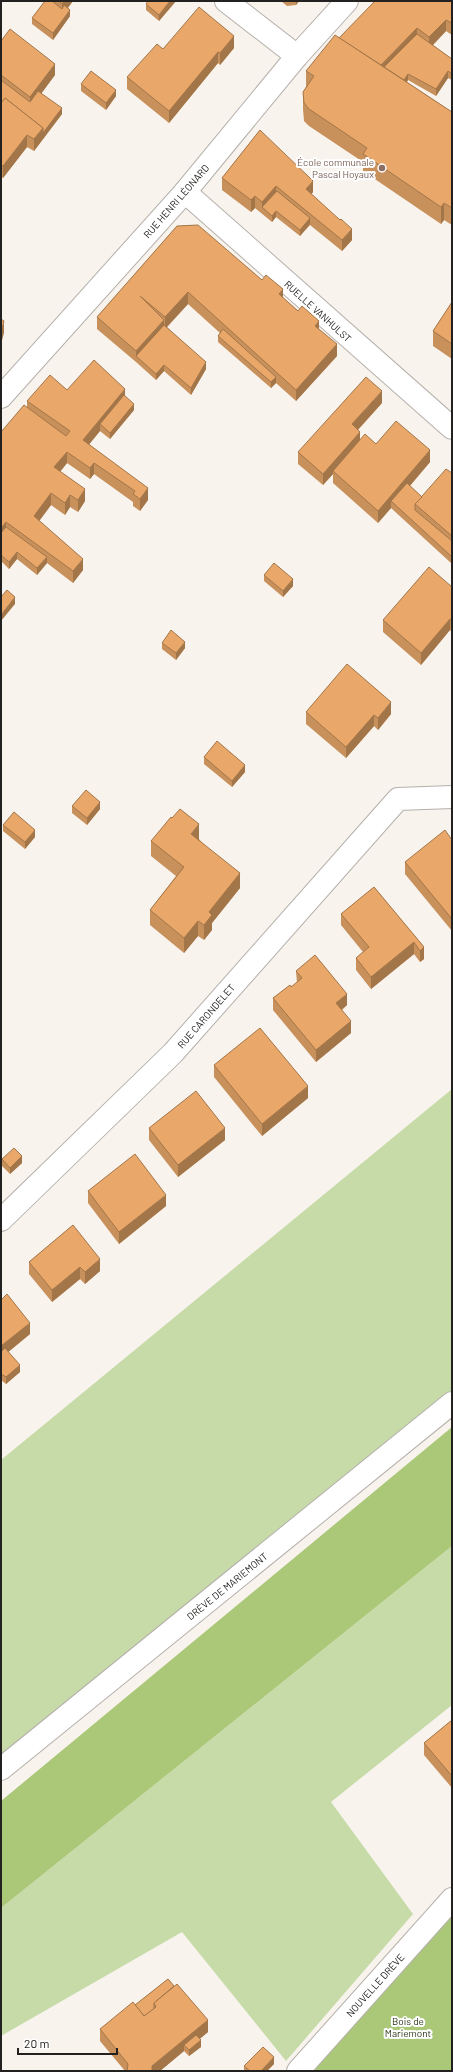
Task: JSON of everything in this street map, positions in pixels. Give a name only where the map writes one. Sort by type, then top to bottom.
[{"type":"street","points":[[226,1],[297,56]]},
{"type":"street","name":"RUE HENRI LÉONARD","points":[[1,397],[185,192],[297,56],[347,1]]},
{"type":"street","name":"RUELLE VANHULST","points":[[185,192],[452,428]]},
{"type":"street","name":"RUE CARONDELET","points":[[1,1220],[174,1054],[398,799],[452,797]]},
{"type":"street","name":"DRÈVE DE MARIEMONT","points":[[1,1769],[452,1403]]},
{"type":"street","name":"NOUVELLE DRÈVE","points":[[298,2071],[452,1899]]},
{"type":"green space","points":[[452,1089],[452,1403],[1,1769],[1,1460]]},
{"type":"green space","points":[[452,1427],[452,1546],[1,1908],[1,1801]]},
{"type":"green space","points":[[452,1546],[452,1705],[331,1802],[413,1914],[286,2061],[182,1932],[1,2036],[1,1908]]},
{"type":"green space","name":"Bois de Mariemont","points":[[452,1906],[452,2071],[311,2071]]},
{"type":"building","points":[[45,1],[52,1],[62,9],[64,5],[70,10],[53,33],[32,18]]},
{"type":"building","points":[[148,1],[170,1],[159,15],[146,4]]},
{"type":"building","points":[[375,1],[452,1],[452,23],[446,20],[429,37],[417,28],[381,65],[339,38]]},
{"type":"building","points":[[199,7],[234,36],[220,53],[218,52],[169,111],[127,77],[157,44],[163,49]]},
{"type":"building","points":[[10,29],[55,64],[30,97],[1,75],[1,41]]},
{"type":"building","points":[[417,34],[452,59],[452,74],[448,71],[436,89],[408,74],[404,80],[384,67]]},
{"type":"building","points":[[335,35],[452,112],[452,208],[444,203],[441,207],[363,154],[367,148],[309,109],[304,103],[303,92],[314,76],[306,71]]},
{"type":"building","points":[[91,71],[116,90],[106,103],[81,84]]},
{"type":"building","points":[[1,80],[30,102],[38,91],[62,108],[43,133],[43,128],[5,98],[1,102]]},
{"type":"building","points":[[5,98],[43,128],[34,139],[27,135],[3,166],[1,165],[1,103]]},
{"type":"building","points":[[260,130],[313,181],[306,189],[352,229],[342,240],[276,186],[262,202],[255,196],[251,200],[222,178]]},
{"type":"building","points":[[277,191],[310,218],[300,230],[276,211],[272,216],[262,207]]},
{"type":"building","points":[[198,225],[262,280],[266,275],[283,289],[279,294],[298,311],[302,306],[319,321],[315,326],[337,344],[296,390],[188,292],[165,317],[140,296],[164,320],[136,351],[97,317],[177,226]]},
{"type":"building","points":[[452,302],[452,344],[433,331]]},
{"type":"building","points":[[1,319],[4,321],[1,332]]},
{"type":"building","points":[[164,325],[206,362],[191,388],[164,365],[156,374],[136,356]]},
{"type":"building","points":[[223,329],[276,377],[271,382],[218,336]]},
{"type":"building","points":[[94,360],[125,389],[83,440],[148,488],[140,499],[133,494],[135,491],[94,463],[90,468],[67,452],[54,467],[85,489],[78,500],[70,495],[65,503],[51,493],[34,516],[83,559],[73,571],[6,522],[1,528],[1,432],[24,405],[66,436],[70,431],[27,401],[50,375],[67,390]]},
{"type":"building","points":[[366,377],[382,391],[352,424],[360,432],[323,474],[298,452]]},
{"type":"building","points":[[124,395],[134,404],[110,433],[100,424]]},
{"type":"building","points":[[396,421],[430,450],[378,511],[333,471],[365,434],[376,444]]},
{"type":"building","points":[[446,469],[452,473],[452,536],[415,504]]},
{"type":"building","points":[[407,483],[422,497],[415,504],[415,510],[452,541],[451,556],[391,501]]},
{"type":"building","points":[[6,527],[47,557],[37,568],[17,552],[9,562],[1,555],[1,533]]},
{"type":"building","points":[[274,563],[293,579],[283,591],[264,575]]},
{"type":"building","points":[[429,567],[452,587],[452,620],[450,619],[421,653],[383,620]]},
{"type":"building","points":[[7,590],[15,597],[1,615],[1,597]]},
{"type":"building","points":[[171,630],[185,642],[176,653],[162,643]]},
{"type":"building","points":[[347,664],[391,702],[378,718],[374,715],[346,747],[306,712]]},
{"type":"building","points":[[217,741],[245,765],[232,781],[204,757]]},
{"type":"building","points":[[86,790],[100,802],[87,818],[72,806]]},
{"type":"building","points":[[180,809],[199,824],[191,834],[240,873],[209,912],[212,915],[204,925],[198,921],[184,938],[150,910],[184,867],[151,841],[171,817],[172,818]]},
{"type":"building","points":[[14,812],[35,830],[25,842],[3,825]]},
{"type":"building","points":[[445,830],[452,840],[452,919],[405,862]]},
{"type":"building","points":[[374,887],[424,947],[420,951],[414,942],[371,977],[356,958],[369,947],[341,914]]},
{"type":"building","points":[[315,955],[347,994],[336,1003],[351,1021],[316,1050],[273,998],[302,978],[296,971]]},
{"type":"building","points":[[260,1028],[308,1086],[262,1124],[214,1065]]},
{"type":"building","points":[[196,1091],[225,1128],[178,1165],[149,1128]]},
{"type":"building","points":[[14,1148],[22,1156],[10,1168],[2,1159]]},
{"type":"building","points":[[135,1154],[166,1195],[119,1232],[88,1191]]},
{"type":"building","points":[[73,1225],[100,1259],[85,1272],[80,1267],[52,1290],[29,1262]]},
{"type":"building","points":[[7,1294],[30,1323],[1,1346],[1,1300]]},
{"type":"building","points":[[5,1348],[20,1365],[6,1377],[1,1374],[1,1352]]},
{"type":"building","points":[[452,1720],[452,1776],[424,1743]]},
{"type":"building","points":[[168,1979],[174,1986],[154,2003],[154,2009],[144,2016],[135,2005]]},
{"type":"building","points":[[177,1984],[208,2020],[152,2066],[152,2071],[127,2071],[128,2064],[100,2029],[133,2002],[144,2016],[156,2007],[154,2003]]},
{"type":"building","points":[[196,2035],[201,2040],[189,2050],[184,2045]]},
{"type":"building","points":[[263,2047],[274,2057],[261,2071],[250,2071],[244,2066]]},
{"type":"place","name":"École communale Pascal Hoyaux","points":[[382,168]]}]
